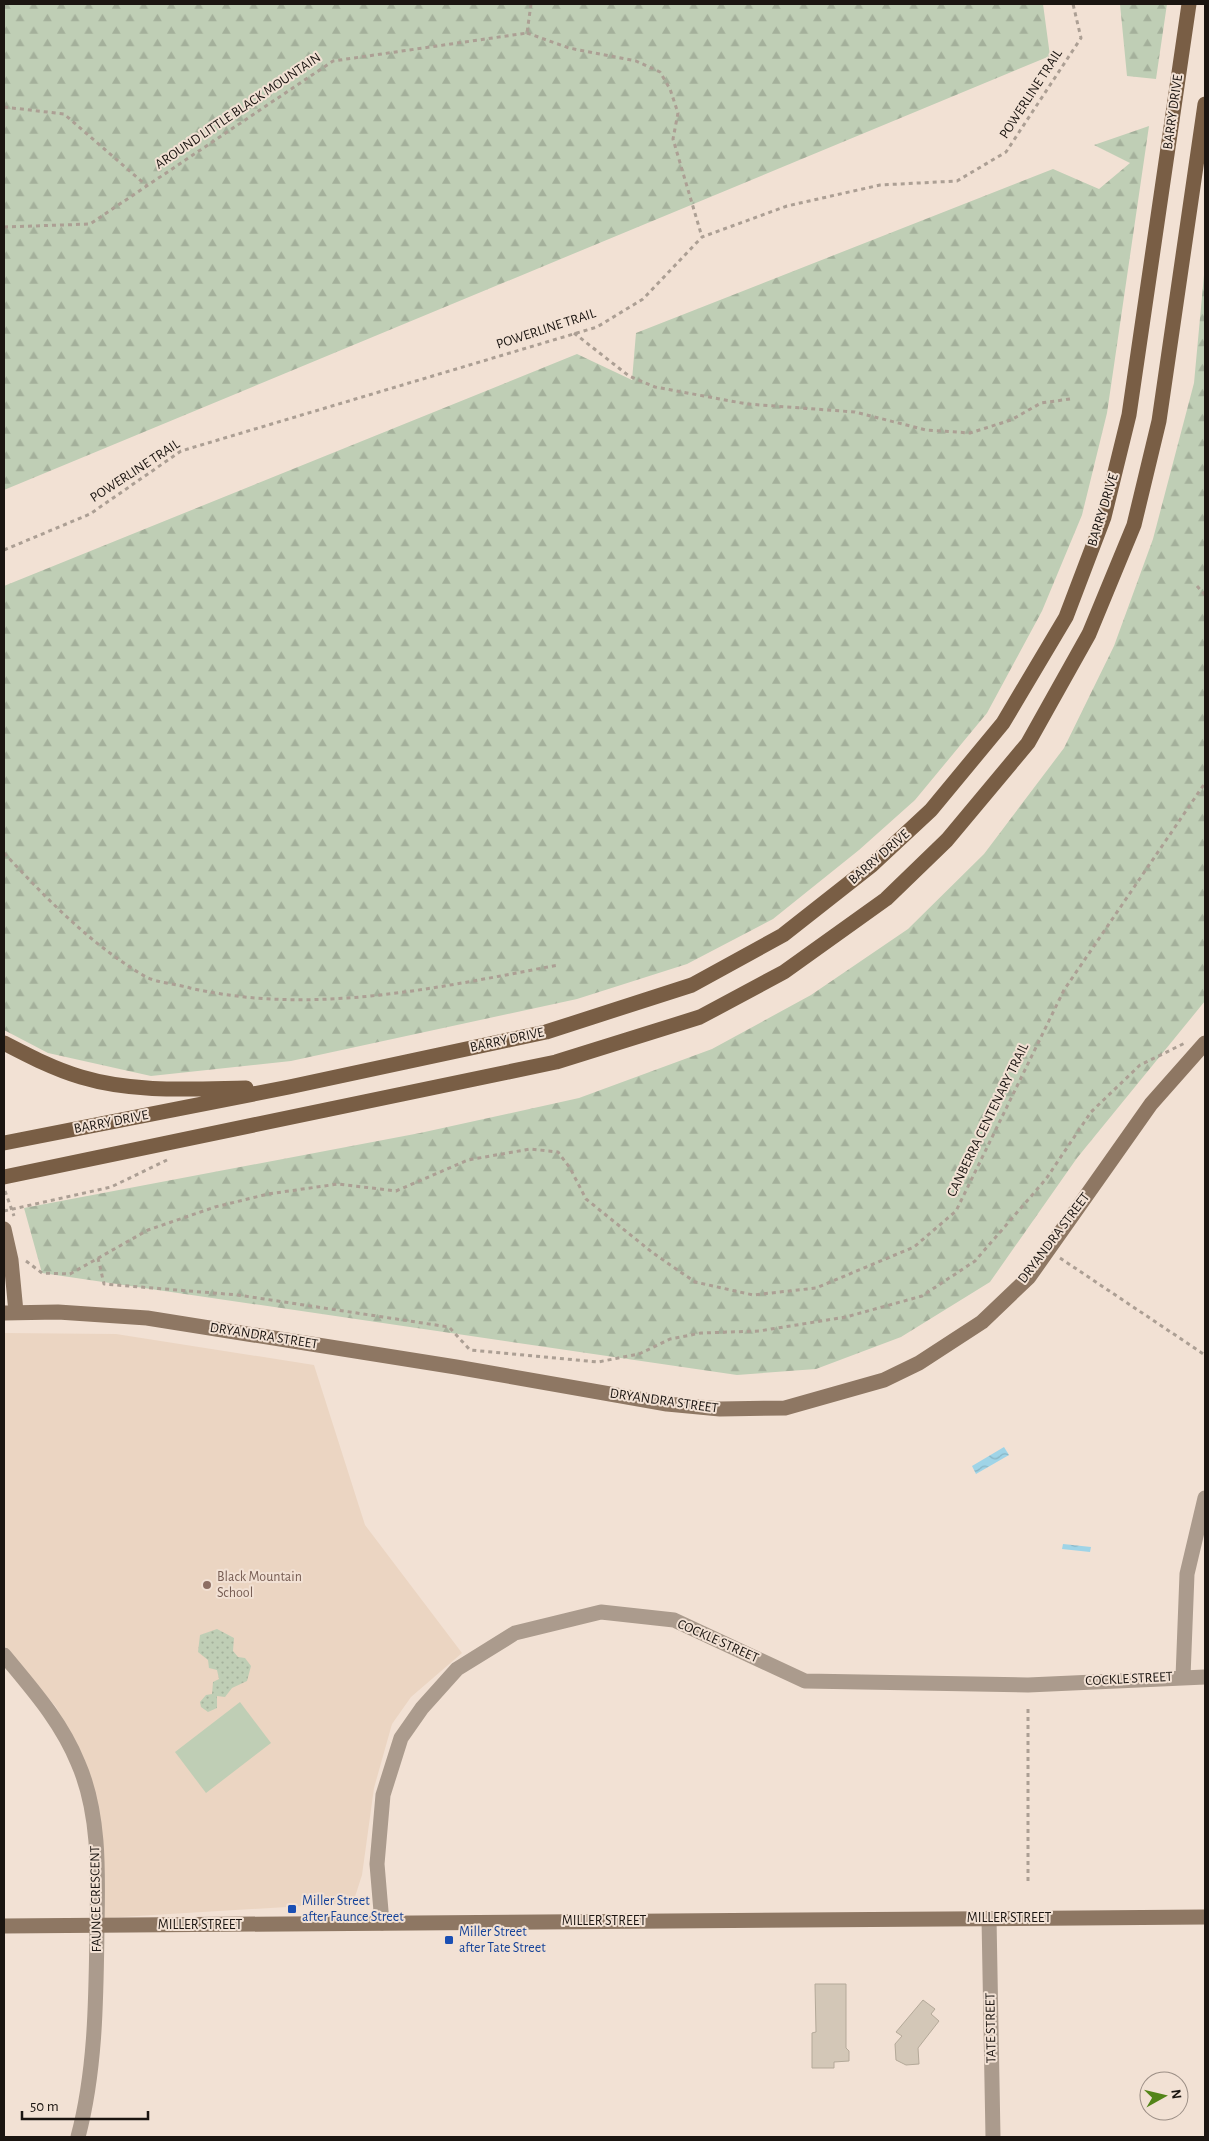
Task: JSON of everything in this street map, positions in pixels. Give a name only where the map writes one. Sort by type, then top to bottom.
[{"type":"main road","name":"BARRY DRIVE","points":[[4,1143],[289,1087],[546,1032],[692,985],[783,935],[872,865],[932,810],[1004,723],[1066,617],[1104,517],[1129,415],[1189,4]]},
{"type":"main road","points":[[4,1177],[556,1062],[700,1017],[784,972],[886,899],[947,840],[1028,743],[1089,634],[1134,525],[1159,421],[1205,104]]},
{"type":"main road","points":[[4,1043],[63,1071],[111,1084],[186,1089],[289,1087]]},
{"type":"street","name":"DRYANDRA STREET","points":[[10,1312],[58,1312],[147,1318],[456,1367],[667,1404],[720,1409],[785,1408],[884,1380],[918,1363],[982,1322],[1029,1277],[1151,1104],[1205,1044]]},
{"type":"street","points":[[10,1226],[10,1312]]},
{"type":"street","points":[[1183,1677],[1187,1574],[1205,1498]]},
{"type":"street","name":"COCKLE STREET","points":[[382,1923],[377,1864],[382,1794],[402,1738],[422,1708],[457,1670],[515,1633],[601,1612],[674,1620],[805,1681],[1028,1685],[1183,1677],[1205,1678]]},
{"type":"street","name":"FAUNCE CRESCENT","points":[[4,1654],[50,1710],[79,1763],[90,1802],[98,1861],[96,2003],[91,2060],[78,2137]]},
{"type":"street","name":"MILLER STREET","points":[[4,1926],[1205,1917]]},
{"type":"street","name":"TATE STREET","points":[[989,1918],[994,2137]]},
{"type":"path","points":[[531,4],[527,33],[569,48],[636,60],[660,72],[670,89],[678,113],[673,139],[702,238]]},
{"type":"path","name":"POWERLINE TRAIL","points":[[4,550],[90,514],[181,451],[597,327],[643,299],[702,238],[787,206],[880,185],[957,181],[1006,152],[1081,38],[1073,4]]},
{"type":"path","name":"AROUND LITTLE BLACK MOUNTAIN","points":[[4,227],[90,224],[334,60],[527,33]]},
{"type":"path","points":[[4,107],[64,114],[146,186]]},
{"type":"path","points":[[574,333],[629,376],[655,387],[748,404],[856,412],[926,430],[970,433],[1011,420],[1041,403],[1070,399]]},
{"type":"path","points":[[1198,586],[1205,595]]},
{"type":"path","name":"CANBERRA CENTENARY TRAIL","points":[[24,1255],[25,1260],[42,1273],[70,1274],[148,1230],[215,1206],[268,1194],[338,1184],[396,1192],[468,1160],[530,1149],[558,1152],[570,1168],[586,1199],[653,1253],[695,1282],[753,1295],[816,1288],[914,1247],[956,1211],[1064,990],[1205,784]]},
{"type":"path","points":[[4,853],[51,904],[96,943],[148,978],[230,997],[315,1001],[424,991],[558,965]]},
{"type":"path","points":[[98,1258],[104,1284],[238,1295],[449,1327],[470,1350],[598,1362],[639,1354],[670,1339],[701,1333],[759,1331],[846,1317],[922,1296],[975,1260],[1046,1179],[1091,1112],[1140,1065],[1180,1044],[1188,1042]]},
{"type":"path","points":[[4,1211],[111,1187],[170,1159]]},
{"type":"path","points":[[4,1188],[10,1226]]},
{"type":"path","points":[[1060,1258],[1205,1355]]},
{"type":"path","points":[[1028,1709],[1028,1883]]},
{"type":"shaded area","name":"Black Mountain School","points":[[4,1333],[116,1334],[314,1365],[365,1525],[462,1653],[411,1697],[392,1724],[374,1788],[362,1875],[353,1903],[104,1918],[83,1761],[56,1707],[4,1645]]},
{"type":"green space","points":[[4,4],[1043,4],[1050,56],[4,490]]},
{"type":"green space","points":[[1120,4],[1167,4],[1156,79],[1127,76]]},
{"type":"green space","points":[[1149,126],[1107,413],[1082,515],[1042,611],[987,713],[915,800],[859,850],[773,919],[687,964],[577,999],[291,1061],[151,1076],[48,1053],[4,1030],[4,586],[577,354],[632,380],[636,333],[1053,169],[1099,189],[1130,163],[1094,145]]},
{"type":"green space","points":[[1204,275],[1205,1001],[1077,1158],[990,1282],[901,1337],[816,1369],[737,1375],[42,1273],[24,1208],[420,1133],[579,1098],[712,1049],[811,995],[908,929],[984,854],[1064,748],[1114,646],[1153,539],[1194,383]]},
{"type":"green space","points":[[217,1629],[234,1638],[233,1651],[238,1657],[245,1658],[251,1666],[247,1681],[232,1688],[225,1697],[217,1696],[217,1708],[208,1712],[201,1707],[200,1702],[206,1695],[212,1694],[213,1682],[219,1679],[217,1670],[209,1668],[208,1660],[198,1652],[200,1635]]},
{"type":"green space","points":[[240,1702],[271,1743],[206,1793],[175,1752]]},
{"type":"water","points":[[1004,1447],[1009,1455],[976,1474],[972,1466]]},
{"type":"water","points":[[1063,1544],[1091,1547],[1090,1552],[1062,1549]]},
{"type":"building","points":[[815,1984],[846,1984],[846,2048],[849,2051],[849,2061],[834,2062],[834,2068],[812,2068],[812,2033],[816,2032]]},
{"type":"building","points":[[923,2000],[935,2009],[931,2014],[939,2021],[918,2048],[919,2064],[906,2065],[896,2060],[895,2044],[902,2036],[896,2032]]},
{"type":"place","name":"Black Mountain School","points":[[207,1585]]},
{"type":"place","name":"Miller Street after Faunce Street","points":[[292,1909]]},
{"type":"place","name":"Miller Street after Tate Street","points":[[449,1940]]}]
